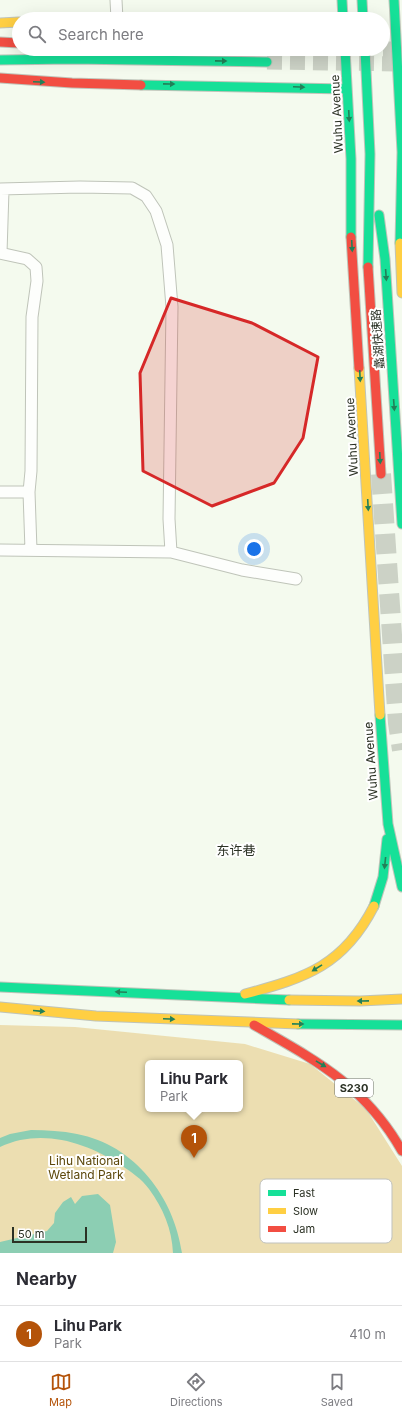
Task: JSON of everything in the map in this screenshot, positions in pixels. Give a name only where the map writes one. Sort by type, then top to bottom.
[{"type":"main road","points":[[342,0],[343,12]]},
{"type":"main road","points":[[362,0],[363,12]]},
{"type":"main road","points":[[394,0],[402,152],[400,262],[402,293]]},
{"type":"main road","points":[[0,23],[12,22]]},
{"type":"main road","points":[[0,42],[12,43]]},
{"type":"main road","name":"Wuhu Avenue","points":[[345,56],[351,159],[351,232],[388,824]]},
{"type":"main road","points":[[365,56],[370,154],[368,259],[381,474]]},
{"type":"main road","points":[[0,60],[72,59],[267,62]]},
{"type":"main road","points":[[0,78],[72,83],[273,86],[347,89]]},
{"type":"main road","name":"蠡湖快速路","points":[[370,154],[385,259],[402,524]]},
{"type":"main road","points":[[388,824],[402,887]]},
{"type":"main road","points":[[232,998],[298,979],[335,957],[356,935],[374,907],[380,890],[388,824]]},
{"type":"main road","points":[[0,987],[232,998],[360,1001],[402,999]]},
{"type":"main road","points":[[0,1007],[96,1016],[251,1023],[402,1025]]},
{"type":"main road","name":"S230","points":[[251,1023],[331,1070],[357,1090],[384,1120],[402,1151]]},
{"type":"street","points":[[116,0],[117,12]]},
{"type":"street","points":[[30,550],[28,492],[31,471],[32,317],[37,281],[36,267],[27,259],[1,253],[2,189],[80,187],[132,188],[146,196],[156,211],[167,245],[172,307],[169,519],[172,552]]},
{"type":"street","points":[[0,492],[28,492]]},
{"type":"street","points":[[0,550],[172,552],[242,570],[296,579]]},
{"type":"highlighted area","points":[[171,298],[252,323],[318,357],[303,438],[274,483],[212,506],[143,471],[140,373]]},
{"type":"green space","name":"Lihu National Wetland Park","points":[[0,1025],[75,1027],[245,1044],[310,1064],[366,1109],[402,1166],[402,1253],[0,1253]]},
{"type":"shaded area","points":[[31,1130],[66,1132],[98,1140],[117,1149],[134,1162],[161,1194],[178,1232],[182,1253],[173,1253],[169,1227],[154,1196],[140,1179],[121,1165],[93,1150],[62,1140],[47,1138],[31,1139],[15,1141],[0,1147],[0,1138],[10,1134]]},
{"type":"shaded area","points":[[98,1194],[110,1205],[116,1242],[113,1253],[0,1253],[0,1242],[47,1231],[54,1223],[55,1213],[63,1202],[71,1197],[75,1204],[82,1196]]},
{"type":"tunnel","points":[[390,49],[402,49]]},
{"type":"tunnel","points":[[267,62],[402,64]]},
{"type":"tunnel","points":[[381,474],[398,723],[402,750]]},
{"type":"traffic: fast","points":[[342,0],[343,12]]},
{"type":"traffic: fast","points":[[362,0],[363,12]]},
{"type":"traffic: fast","points":[[394,0],[402,152],[400,243]]},
{"type":"traffic: fast","points":[[345,56],[351,159],[351,237]]},
{"type":"traffic: fast","points":[[365,56],[370,154],[368,267]]},
{"type":"traffic: fast","points":[[0,60],[72,59],[267,62]]},
{"type":"traffic: fast","points":[[141,85],[347,89]]},
{"type":"traffic: fast","points":[[379,215],[385,259],[402,524]]},
{"type":"traffic: fast","points":[[380,715],[388,824],[402,887]]},
{"type":"traffic: fast","points":[[374,906],[383,877],[387,839]]},
{"type":"traffic: fast","points":[[0,987],[289,1000]]},
{"type":"traffic: fast","points":[[298,1024],[402,1025]]},
{"type":"traffic: slow","points":[[0,23],[12,22]]},
{"type":"traffic: slow","points":[[400,243],[402,293]]},
{"type":"traffic: slow","points":[[359,368],[380,715]]},
{"type":"traffic: slow","points":[[245,994],[287,982],[305,975],[336,956],[350,942],[374,906]]},
{"type":"traffic: slow","points":[[289,1000],[360,1001],[402,999]]},
{"type":"traffic: slow","points":[[0,1007],[96,1016],[298,1024]]},
{"type":"traffic: jam","points":[[0,42],[12,43]]},
{"type":"traffic: jam","points":[[0,78],[72,83],[141,85]]},
{"type":"traffic: jam","points":[[351,237],[359,368]]},
{"type":"traffic: jam","points":[[368,267],[381,474]]},
{"type":"traffic: jam","points":[[254,1025],[319,1064],[356,1092],[388,1128],[402,1151]]},
{"type":"place","name":"Lihu Park","points":[[194,1158]]},
{"type":"district","name":"东许巷","points":[[236,850]]}]
